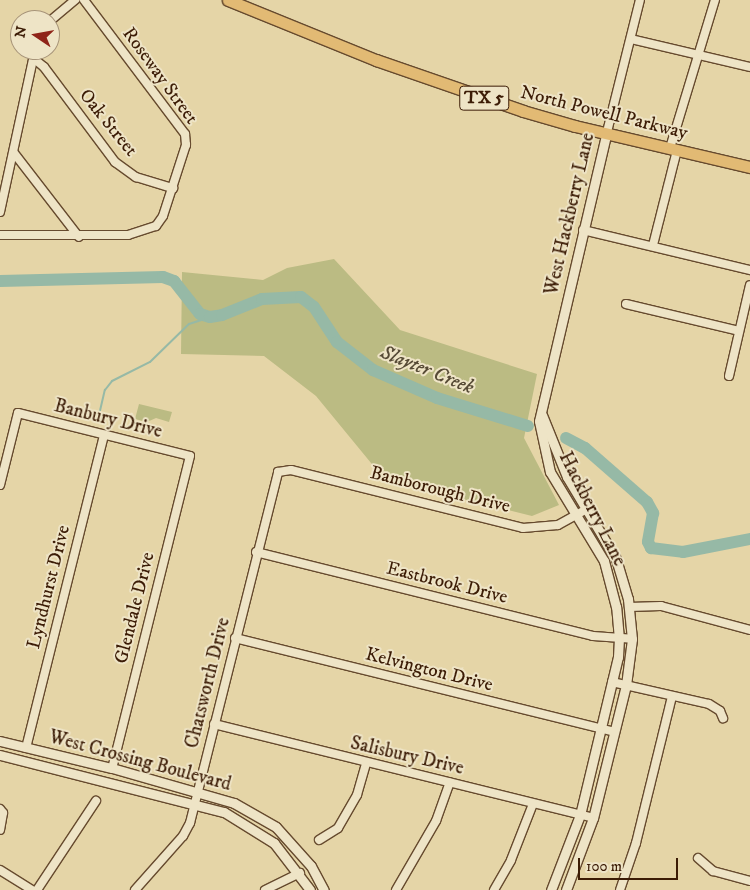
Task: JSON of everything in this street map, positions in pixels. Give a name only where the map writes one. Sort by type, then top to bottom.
[{"type":"main road","name":"North Powell Parkway","points":[[228,0],[420,77],[560,122],[750,167]]},
{"type":"street","points":[[60,13],[75,0]]},
{"type":"street","name":"Roseway Street","points":[[0,235],[80,237],[128,235],[156,226],[172,188],[186,146],[185,134],[84,0]]},
{"type":"street","name":"West Hackberry Lane","points":[[541,407],[640,0]]},
{"type":"street","points":[[653,245],[674,149],[716,0]]},
{"type":"street","points":[[630,38],[750,67]]},
{"type":"street","points":[[0,212],[33,60]]},
{"type":"street","name":"Oak Street","points":[[39,60],[116,162],[131,174],[172,188]]},
{"type":"street","points":[[14,153],[80,237]]},
{"type":"street","points":[[583,230],[653,245],[750,270]]},
{"type":"street","points":[[729,376],[750,284]]},
{"type":"street","points":[[626,304],[739,331]]},
{"type":"street","name":"Hackberry Lane","points":[[541,407],[544,422],[564,471],[616,559],[629,607],[632,639],[626,685],[593,818],[566,890]]},
{"type":"street","name":"Hackberry Lane","points":[[541,407],[539,427],[544,454],[558,488],[604,561],[616,607],[620,639],[612,682],[580,815],[551,890]]},
{"type":"street","name":"Banbury Drive","points":[[0,485],[18,413],[190,456]]},
{"type":"street","name":"Lyndhurst Drive","points":[[26,748],[104,435]]},
{"type":"street","name":"Glendale Drive","points":[[112,768],[190,456]]},
{"type":"street","name":"Bamborough Drive","points":[[283,469],[523,528],[558,524],[587,509]]},
{"type":"street","name":"Chatsworth Drive","points":[[135,890],[183,836],[195,804],[275,477],[283,469]]},
{"type":"street","name":"Eastbrook Drive","points":[[256,552],[593,636],[632,639]]},
{"type":"street","points":[[629,607],[661,606],[750,630]]},
{"type":"street","name":"Kelvington Drive","points":[[235,638],[614,732]]},
{"type":"street","points":[[612,682],[710,704],[720,711],[723,718]]},
{"type":"street","points":[[620,890],[636,843],[672,696]]},
{"type":"street","name":"Salisbury Drive","points":[[214,724],[593,818]]},
{"type":"street","name":"West Crossing Boulevard","points":[[0,741],[112,768],[234,803],[276,827],[310,866],[324,890]]},
{"type":"street","name":"West Crossing Boulevard","points":[[0,754],[224,812],[264,835],[300,873],[310,890]]},
{"type":"street","points":[[319,840],[338,828],[357,795],[366,763]]},
{"type":"street","points":[[396,890],[436,821],[450,782]]},
{"type":"street","points":[[37,890],[96,801]]},
{"type":"street","points":[[494,890],[511,860],[533,804]]},
{"type":"street","points":[[0,809],[3,819],[0,830]]},
{"type":"street","points":[[698,858],[713,871],[750,881]]},
{"type":"street","points":[[0,870],[32,890]]},
{"type":"street","points":[[265,890],[300,873]]},
{"type":"green space","points":[[334,259],[400,330],[537,374],[524,438],[559,505],[532,516],[385,480],[316,396],[264,356],[181,354],[182,272],[263,280],[287,268]]},
{"type":"green space","points":[[139,404],[172,412],[169,422],[156,418],[147,422],[135,419]]},
{"type":"waterway","name":"Slayter Creek","points":[[0,281],[163,277],[174,281],[200,314],[210,317],[222,315],[262,299],[301,297],[314,307],[337,342],[373,370],[437,398],[528,426]]},
{"type":"waterway","points":[[99,415],[105,390],[112,381],[150,362],[189,324],[210,317]]},
{"type":"waterway","name":"Slayter Creek","points":[[566,438],[585,448],[647,502],[653,513],[648,542],[651,548],[683,552],[750,539]]}]
